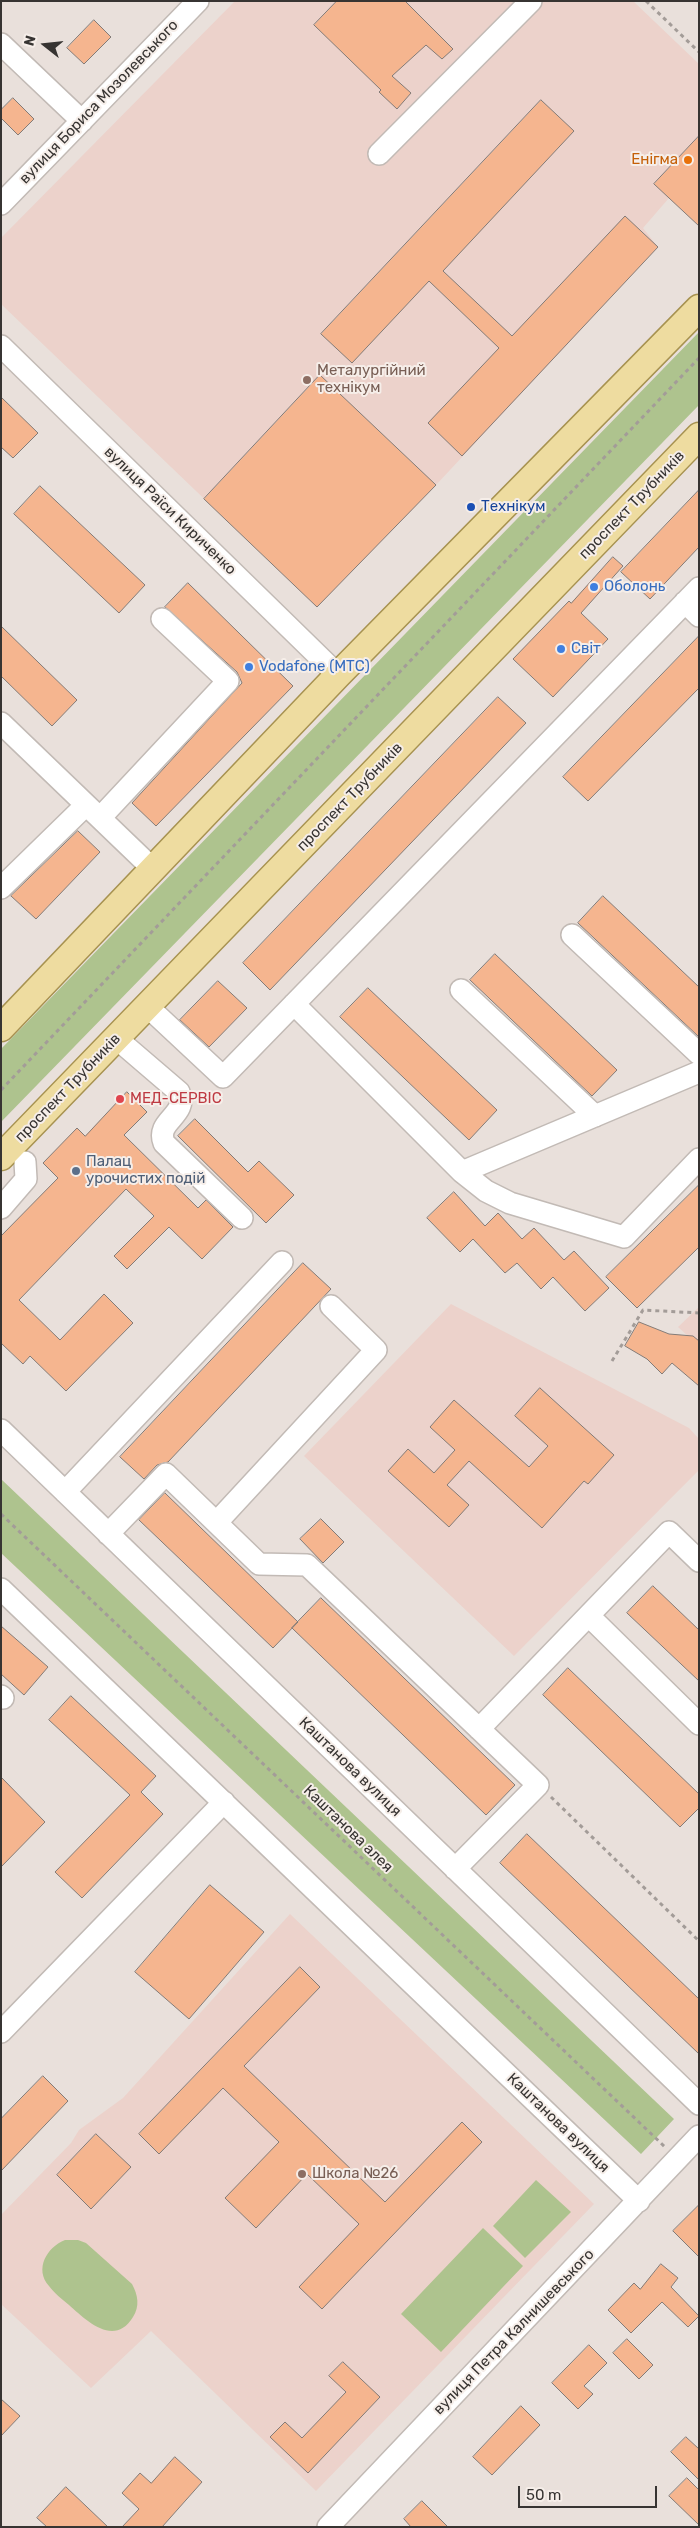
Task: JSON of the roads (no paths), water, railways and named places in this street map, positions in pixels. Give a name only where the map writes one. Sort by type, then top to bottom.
[{"type":"main road","points":[[1,1028],[338,675],[699,308]]},
{"type":"main road","name":"проспект Трубників","points":[[13,1160],[116,1038],[699,436]]},
{"type":"street","name":"вулиця Бориса Мозолевського","points":[[1,204],[198,1]]},
{"type":"street","points":[[379,154],[531,1]]},
{"type":"street","points":[[1,44],[82,121]]},
{"type":"street","name":"вулиця Раїси Кириченко","points":[[1,346],[338,675]]},
{"type":"street","points":[[148,1006],[222,1077],[694,602]]},
{"type":"street","points":[[1,888],[93,811],[228,681],[162,619]]},
{"type":"street","points":[[1,724],[153,869]]},
{"type":"street","points":[[572,935],[699,1054]]},
{"type":"street","points":[[461,990],[595,1116]]},
{"type":"street","points":[[294,1004],[462,1172],[486,1191],[510,1203],[624,1237],[699,1160]]},
{"type":"street","points":[[116,1038],[179,1092],[182,1100],[180,1108],[163,1130],[161,1135],[164,1143],[242,1218]]},
{"type":"street","points":[[462,1172],[699,1072]]},
{"type":"street","points":[[1,1208],[26,1179],[13,1160]]},
{"type":"street","points":[[65,1492],[282,1262]]},
{"type":"street","points":[[217,1522],[376,1350],[331,1306]]},
{"type":"street","name":"Каштанова вулиця","points":[[1,1430],[699,2104]]},
{"type":"street","points":[[108,1534],[166,1474],[259,1564],[307,1564],[480,1729],[538,1785],[455,1868]]},
{"type":"street","points":[[480,1729],[669,1532],[699,1561]]},
{"type":"street","name":"Каштанова вулиця","points":[[1,1589],[639,2201]]},
{"type":"street","points":[[588,1616],[699,1724]]},
{"type":"street","points":[[1,2032],[224,1802]]},
{"type":"street","name":"вулиця Петра Калнишевського","points":[[328,2527],[691,2149]]},
{"type":"place","name":"Енігма","points":[[688,160]]},
{"type":"place","name":"Металургійний технікум","points":[[307,380]]},
{"type":"place","name":"Технікум","points":[[471,507]]},
{"type":"place","name":"Оболонь","points":[[594,587]]},
{"type":"place","name":"Світ","points":[[561,649]]},
{"type":"place","name":"Vodafone (МТС)","points":[[249,667]]},
{"type":"place","name":"МЕД-СЕРВІС","points":[[120,1099]]},
{"type":"place","name":"Палац урочистих подій","points":[[76,1171]]},
{"type":"place","name":"Школа №26","points":[[302,2174]]}]
